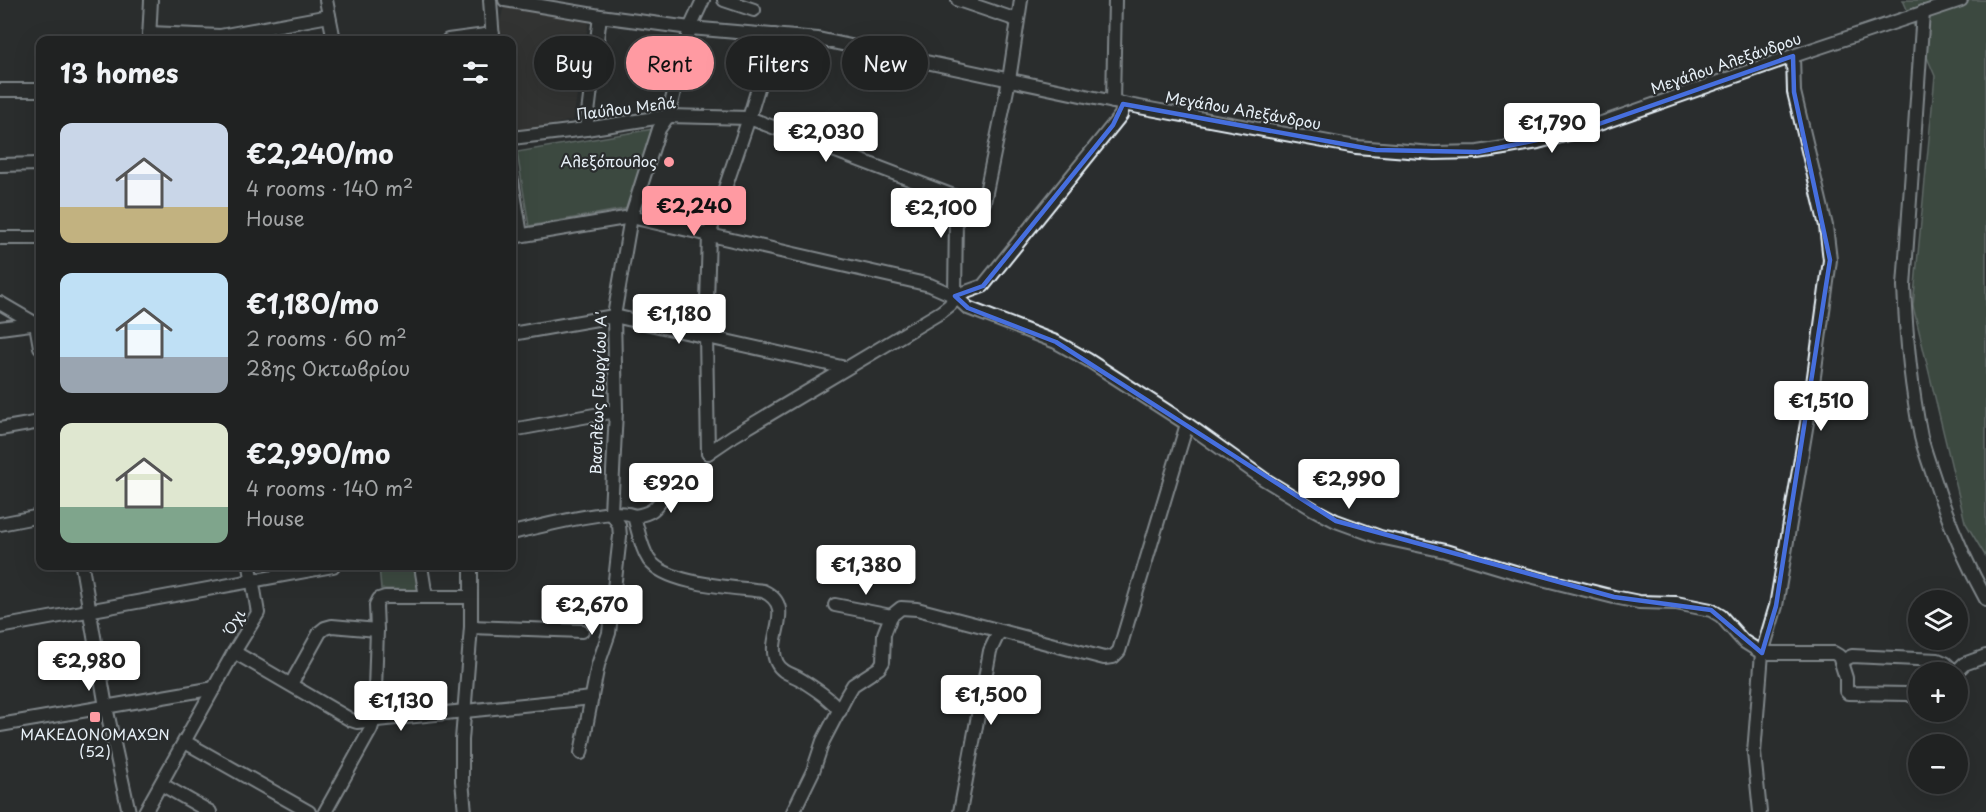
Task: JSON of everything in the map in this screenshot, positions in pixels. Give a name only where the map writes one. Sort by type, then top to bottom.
[{"type":"street","points":[[149,36],[151,0]]},
{"type":"street","points":[[326,0],[333,36]]},
{"type":"street","points":[[490,0],[493,36]]},
{"type":"street","name":"Μεγάλου Αλεξάνδρου","points":[[505,0],[690,28],[818,39],[1118,103],[1376,150],[1434,153],[1478,152],[1538,142],[1576,132],[1961,0]]},
{"type":"street","name":"Βασιλέως Γεωργίου Α'","points":[[611,512],[616,411],[614,316],[631,217],[659,129],[668,116],[690,28],[703,0]]},
{"type":"street","points":[[724,0],[754,10]]},
{"type":"street","points":[[958,0],[1017,20]]},
{"type":"street","points":[[1008,80],[1021,0]]},
{"type":"street","points":[[955,296],[983,286],[1121,115],[1118,103],[1115,0]]},
{"type":"street","points":[[1923,12],[1905,257],[1905,321],[1922,439],[1936,485],[1969,568],[1986,599]]},
{"type":"street","points":[[219,36],[329,16]]},
{"type":"street","points":[[586,129],[600,16]]},
{"type":"street","points":[[774,35],[710,235],[706,335],[708,453],[950,305],[955,296],[956,217],[960,204],[965,201]]},
{"type":"street","points":[[1760,812],[1754,753],[1762,653],[1776,606],[1810,405],[1830,260],[1827,232],[1794,92],[1793,56]]},
{"type":"street","name":"Παύλου Μελά","points":[[516,138],[668,116],[749,118],[980,207],[984,201],[1008,80]]},
{"type":"street","points":[[0,90],[36,90]]},
{"type":"street","points":[[0,165],[36,164]]},
{"type":"street","points":[[516,236],[631,217],[930,285],[955,296],[968,308],[1056,342],[1088,360],[1186,424],[1264,479],[1336,521],[1380,537],[1445,551],[1518,573],[1614,597],[1639,602],[1676,603],[1711,610],[1721,616],[1743,641],[1762,653],[1834,653],[1839,656],[1848,693],[1908,694]]},
{"type":"street","points":[[0,238],[36,238]]},
{"type":"street","points":[[0,303],[36,322]]},
{"type":"street","points":[[516,333],[614,316],[846,368]]},
{"type":"street","points":[[0,328],[36,323]]},
{"type":"street","points":[[516,429],[616,411]]},
{"type":"street","points":[[0,429],[36,423]]},
{"type":"street","points":[[793,812],[813,771],[824,741],[853,685],[879,668],[883,662],[884,634],[891,616],[901,608],[1104,658],[1116,655],[1186,424]]},
{"type":"street","points":[[516,531],[611,512],[630,513],[634,516],[647,514],[657,508],[665,494],[662,485]]},
{"type":"street","points":[[581,753],[598,665],[609,633],[620,536],[619,525],[611,512]]},
{"type":"street","points":[[634,516],[645,553],[659,569],[684,580],[763,591],[771,595],[776,600],[780,612],[775,650],[777,665],[833,702],[840,711]]},
{"type":"street","points":[[0,524],[36,517]]},
{"type":"street","points":[[83,570],[106,707],[129,812]]},
{"type":"street","name":"Όχι","points":[[145,812],[258,613],[251,570]]},
{"type":"street","points":[[0,627],[308,570]]},
{"type":"street","points":[[422,570],[426,597]]},
{"type":"street","points":[[465,812],[462,740],[471,627],[471,570]]},
{"type":"street","points":[[325,812],[367,738],[374,719],[376,605],[379,599],[385,597],[471,597]]},
{"type":"street","points":[[835,605],[891,616]]},
{"type":"street","points":[[291,684],[320,632],[325,628],[332,626],[377,630]]},
{"type":"street","points":[[471,627],[582,631]]},
{"type":"street","points":[[960,812],[990,651],[999,632]]},
{"type":"street","points":[[234,652],[351,720],[364,722],[374,719],[592,698]]},
{"type":"street","points":[[1841,661],[1852,656],[1932,659],[1942,662]]},
{"type":"street","points":[[1968,663],[1986,656]]},
{"type":"street","points":[[0,725],[214,688]]},
{"type":"street","points":[[184,742],[309,812]]},
{"type":"street","points":[[161,784],[210,812]]},
{"type":"highlighted area","points":[[1793,56],[1794,92],[1830,260],[1776,606],[1762,653],[1711,610],[1614,597],[1336,521],[1056,342],[968,308],[955,296],[983,286],[1113,125],[1123,104],[1376,150],[1478,152],[1576,132]]},
{"type":"shaded area","points":[[504,5],[589,18],[586,36],[534,36],[534,90],[578,90],[573,120],[516,132],[516,36],[498,36]]},
{"type":"green space","points":[[1903,0],[1986,0],[1986,557],[1965,522],[1913,306],[1935,76]]},
{"type":"green space","points":[[653,129],[630,208],[529,226],[517,152]]},
{"type":"green space","points":[[379,570],[419,570],[422,590],[381,589]]},
{"type":"place","name":"Αλεξόπουλος","points":[[669,162]]},
{"type":"place","name":"ΜΑΚΕΔΟΝΟΜΑΧΩΝ (52)","points":[[95,717]]}]
